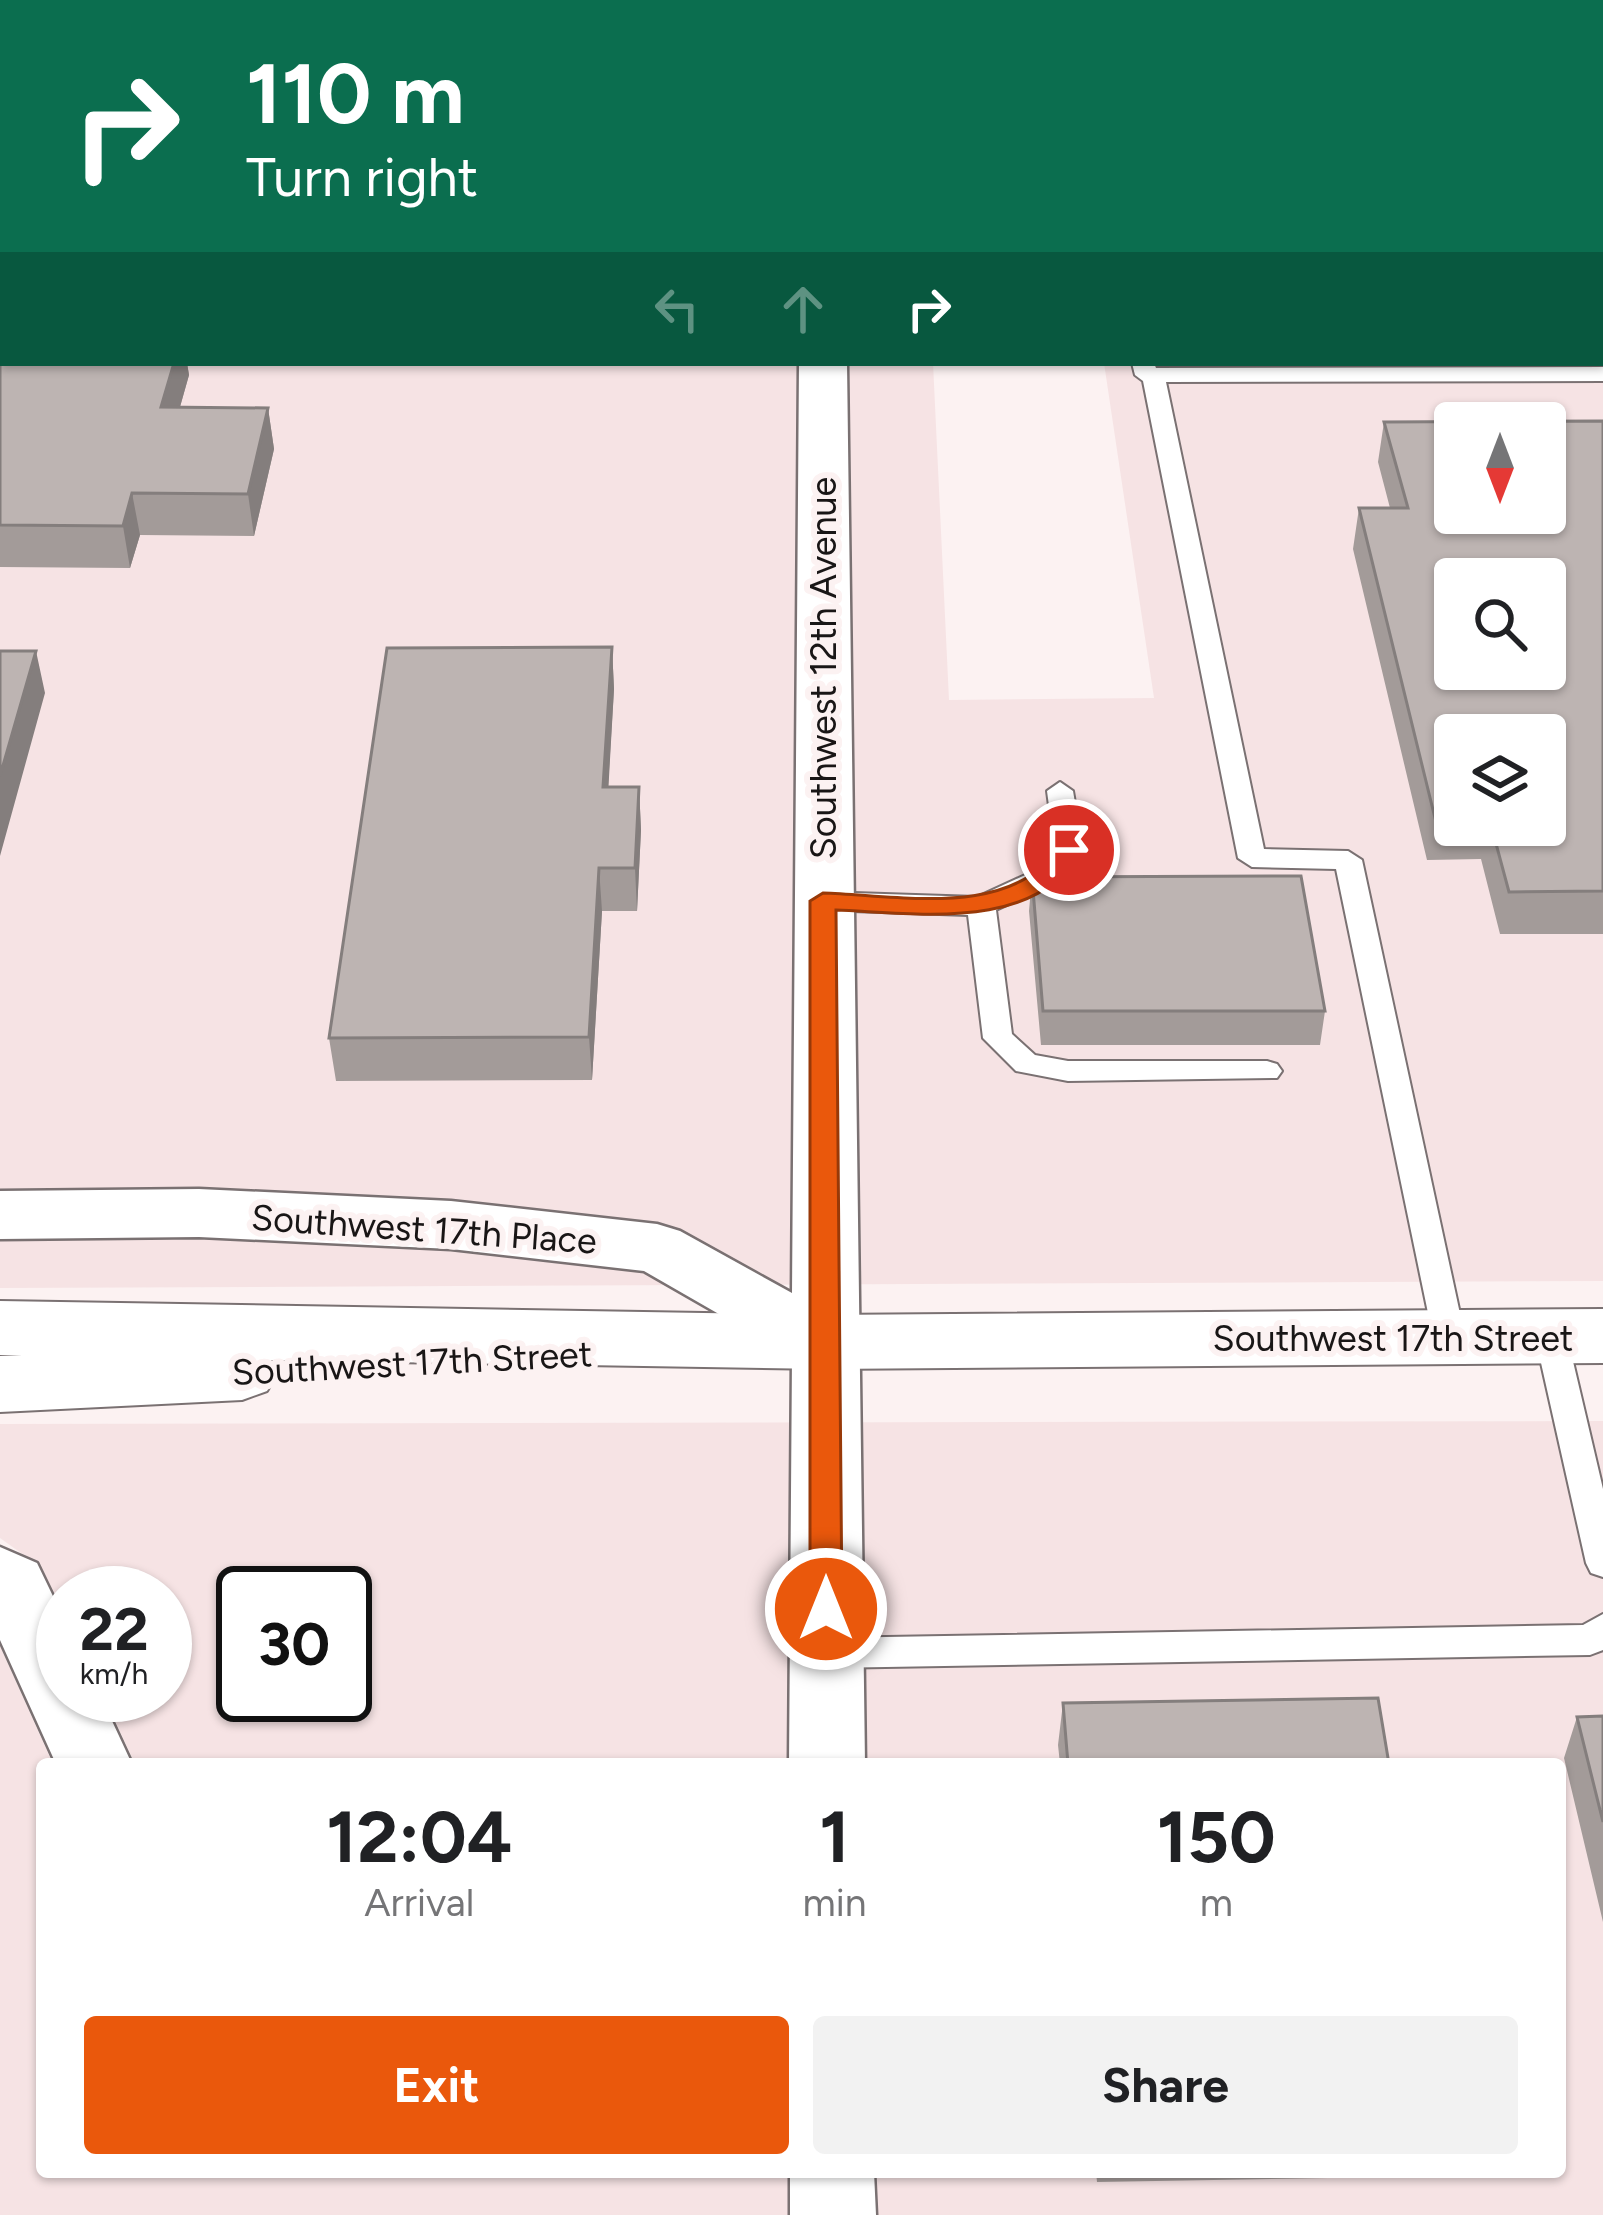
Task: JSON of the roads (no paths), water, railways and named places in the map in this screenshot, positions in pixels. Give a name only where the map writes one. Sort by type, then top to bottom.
[{"type":"main road","name":"Southwest 17th Street","points":[[0,1328],[824,1342],[1577,1336]]},
{"type":"main road","name":"Southwest 17th Street","points":[[0,1384],[824,1342]]},
{"type":"street","name":"Southwest 12th Avenue","points":[[823,366],[826,1758]]},
{"type":"street","name":"Southwest 17th Place","points":[[0,1215],[199,1213],[451,1225],[657,1247],[824,1342]]},
{"type":"street","points":[[0,1577],[10,1584],[91,1758]]},
{"type":"street","points":[[832,2178],[833,2215]]},
{"type":"lane","points":[[1449,1337],[1348,860],[1252,858],[1148,369],[1603,374]]},
{"type":"lane","points":[[823,901],[982,906],[1058,871],[1069,850],[1060,791]]},
{"type":"lane","points":[[982,906],[998,1038],[1026,1064],[1068,1070],[1267,1070]]},
{"type":"lane","points":[[1577,1336],[1603,1564]]},
{"type":"lane","points":[[826,1653],[1590,1640],[1603,1629]]}]
